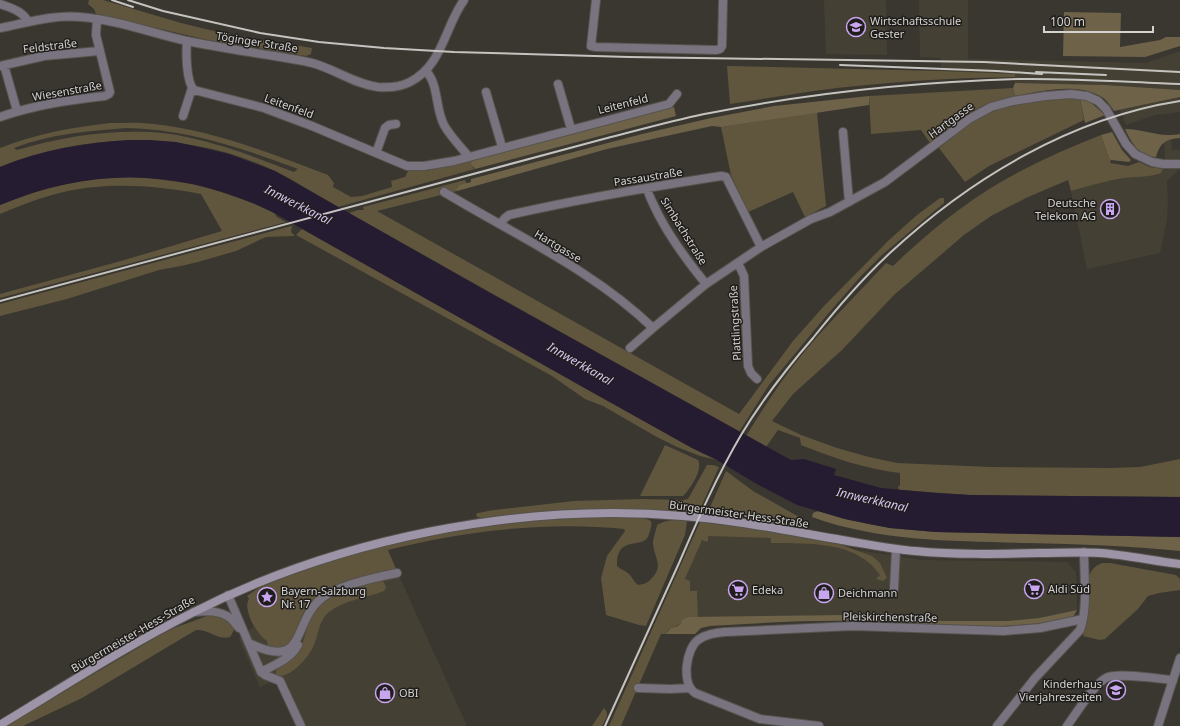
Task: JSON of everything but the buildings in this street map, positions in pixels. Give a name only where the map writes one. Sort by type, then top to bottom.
[{"type":"main road","name":"Bürgermeister-Hess-Straße","points":[[0,725],[150,635],[228,595],[273,576],[311,563],[387,541],[458,526],[506,519],[578,514],[633,513],[681,515],[896,549],[936,553],[973,554],[1084,552],[1119,555],[1180,564]]},
{"type":"street","name":"Töginger Straße","points":[[0,28],[28,22],[71,16],[97,19],[187,41],[243,52],[303,61],[322,66],[357,82],[376,86],[399,86],[409,82],[426,71],[434,60],[463,0]]},
{"type":"street","points":[[596,0],[591,46],[716,50],[720,49],[722,46],[723,0]]},
{"type":"street","points":[[0,4],[18,11],[26,18],[28,22]]},
{"type":"street","name":"Wiesenstraße","points":[[0,117],[17,111],[66,101],[108,96],[110,92],[96,35],[97,19]]},
{"type":"street","points":[[183,116],[192,88],[187,57],[187,41]]},
{"type":"street","name":"Feldstraße","points":[[17,111],[2,66],[44,56],[99,51]]},
{"type":"street","points":[[426,71],[431,76],[434,85],[443,124],[469,157]]},
{"type":"street","points":[[558,84],[570,129]]},
{"type":"street","name":"Leitenfeld","points":[[192,88],[197,91],[264,108],[312,126],[407,166],[415,167],[469,157],[669,104],[677,94]]},
{"type":"street","points":[[486,92],[502,148]]},
{"type":"street","name":"Hartgasse","points":[[630,348],[706,284],[761,247],[811,218],[830,212],[885,182],[976,114],[991,107],[1013,101],[1061,94],[1077,94],[1087,96],[1098,101],[1106,109],[1126,144],[1135,154],[1146,160],[1163,164],[1180,164]]},
{"type":"street","points":[[376,153],[385,128],[389,125],[396,124]]},
{"type":"street","points":[[843,132],[849,202]]},
{"type":"street","name":"Passaustraße","points":[[500,224],[510,215],[591,197],[721,176],[726,177],[761,247]]},
{"type":"street","name":"Simbachstraße","points":[[647,188],[648,194],[664,224],[683,254],[706,284]]},
{"type":"street","name":"Hartgasse","points":[[444,192],[574,267],[611,292],[654,328]]},
{"type":"street","name":"Plattlingstraße","points":[[738,263],[744,276],[748,366],[751,373],[758,379]]},
{"type":"street","points":[[894,590],[896,549]]},
{"type":"street","points":[[996,726],[1035,678],[1077,633],[1083,619],[1084,552]]},
{"type":"street","points":[[261,672],[289,655],[297,647],[299,636],[308,613],[323,597],[352,585],[397,573]]},
{"type":"street","points":[[228,595],[261,672],[280,681],[301,726]]},
{"type":"street","points":[[193,612],[211,611],[221,614],[230,618],[243,632]]},
{"type":"street","name":"Pleiskirchenstraße","points":[[690,688],[687,674],[687,660],[692,646],[697,640],[708,634],[808,627],[853,626],[986,631],[1025,630],[1058,625],[1083,619]]},
{"type":"street","points":[[248,643],[270,652],[280,651],[289,648],[299,636]]},
{"type":"street","points":[[1158,726],[1176,677],[1180,658]]},
{"type":"street","points":[[1067,726],[1097,685],[1107,677],[1112,675],[1176,677]]},
{"type":"street","points":[[638,688],[670,690],[690,688],[700,695],[753,717],[769,721],[818,726]]},
{"type":"street","points":[[750,726],[753,717]]},
{"type":"shaded area","points":[[89,0],[103,0],[181,23],[226,34],[312,48],[311,54],[306,56],[208,40],[96,14],[94,9],[88,4]]},
{"type":"shaded area","name":"Wirtschaftsschule Gester","points":[[824,0],[886,0],[887,55],[826,54]]},
{"type":"shaded area","points":[[919,0],[968,0],[968,59],[1146,63],[1180,51],[1180,90],[1105,85],[1015,83],[1014,74],[941,71],[941,58],[920,57]]},
{"type":"shaded area","points":[[1064,12],[1121,13],[1120,47],[1160,40],[1166,37],[1180,37],[1180,46],[1145,57],[1063,56]]},
{"type":"shaded area","points":[[727,66],[941,71],[1015,74],[1015,77],[940,79],[864,85],[730,104]]},
{"type":"shaded area","points":[[1015,83],[1105,85],[1180,90],[1180,97],[1114,111],[1102,97],[1092,92],[1082,90],[1059,89],[1015,96],[1013,88]]},
{"type":"shaded area","points":[[1013,88],[1015,96],[982,106],[963,117],[930,143],[921,130],[871,134],[869,96]]},
{"type":"shaded area","points":[[869,96],[869,105],[721,127],[712,126],[607,149],[457,191],[457,188],[460,185],[471,182],[471,179],[642,134],[711,118],[774,106]]},
{"type":"shaded area","points":[[1180,97],[1180,112],[1155,115],[1126,125],[1120,110]]},
{"type":"shaded area","points":[[1060,98],[1080,98],[1084,120],[989,166],[965,182],[939,148],[968,125],[987,114],[1032,102]]},
{"type":"shaded area","points":[[1080,98],[1088,100],[1105,115],[1085,123]]},
{"type":"shaded area","points":[[674,107],[676,116],[475,169],[471,164],[472,160],[600,125]]},
{"type":"shaded area","points":[[817,112],[826,206],[805,217],[793,192],[748,212],[731,175],[721,127]]},
{"type":"shaded area","points":[[110,123],[148,123],[176,127],[220,137],[264,151],[328,175],[334,183],[333,187],[351,197],[362,196],[392,187],[391,181],[405,177],[408,171],[426,171],[472,160],[473,168],[475,169],[338,207],[275,171],[242,158],[208,148],[173,142],[138,140],[102,142],[67,147],[33,155],[0,167],[0,148],[41,135]],"holes":[[[126,128],[148,129],[214,141],[298,169],[294,172],[225,147],[188,137],[159,133],[100,133],[50,141],[17,150],[14,148],[41,139],[97,130]]]},
{"type":"shaded area","points":[[1125,129],[1165,135],[1180,134],[1180,138],[1171,139],[1164,143],[1159,148],[1156,157],[1140,152],[1130,139]]},
{"type":"shaded area","points":[[1112,132],[1122,150],[1131,160],[1129,162],[1111,160],[1109,158],[1101,135]]},
{"type":"shaded area","points":[[1101,135],[1111,160],[1110,163],[1128,166],[1139,162],[1150,167],[1163,169],[1161,173],[1149,176],[1117,179],[1071,191],[1068,180],[1026,198],[991,216],[964,235],[894,295],[842,350],[793,394],[772,421],[801,435],[837,448],[897,463],[991,467],[1111,468],[1140,467],[1180,459],[1180,497],[970,495],[899,490],[900,473],[862,466],[825,454],[801,445],[800,438],[778,430],[766,447],[746,436],[774,392],[797,361],[825,328],[886,263],[893,266],[936,227],[984,192],[1048,157]]},
{"type":"shaded area","points":[[1171,138],[1172,150],[1180,150],[1180,159],[1165,160],[1164,143]]},
{"type":"shaded area","points":[[1163,169],[1180,169],[1167,181],[1167,220],[1160,253],[1087,269],[1071,191],[1124,178],[1157,175],[1161,173]]},
{"type":"shaded area","points":[[107,177],[142,177],[193,184],[259,205],[274,212],[277,217],[286,222],[0,298],[0,294],[121,261],[222,231],[201,194],[164,188],[108,186],[70,191],[39,199],[0,214],[0,205],[26,195],[52,187]]},
{"type":"shaded area","points":[[465,180],[467,184],[457,188],[457,191],[377,211],[739,414],[793,341],[824,306],[889,240],[917,215],[940,198],[944,198],[944,203],[882,255],[861,276],[769,385],[739,432],[349,213],[364,210],[363,207]]},
{"type":"shaded area","points":[[292,226],[291,232],[295,236],[266,237],[236,251],[198,262],[159,270],[67,299],[0,316],[0,304]]},
{"type":"shaded area","points":[[302,229],[692,448],[717,460],[700,456],[677,447],[603,406],[585,399],[552,376],[296,235]]},
{"type":"shaded area","points":[[665,445],[698,460],[698,474],[683,496],[640,496]]},
{"type":"shaded area","points":[[707,465],[719,467],[698,514],[675,511],[580,509],[481,518],[477,517],[476,514],[494,510],[574,501],[688,499]]},
{"type":"shaded area","points":[[726,471],[753,491],[801,518],[801,526],[797,527],[707,514]]},
{"type":"shaded area","points":[[818,511],[845,519],[890,528],[936,532],[1180,537],[1180,551],[1066,544],[918,539],[865,531],[812,517],[813,513]]},
{"type":"shaded area","points":[[627,517],[651,521],[648,537],[640,542],[625,546],[620,550],[618,556],[617,566],[629,574],[638,585],[649,581],[656,573],[658,565],[653,539],[657,525],[671,520],[687,522],[685,535],[646,626],[606,615],[601,578],[607,556],[625,531],[624,529],[565,526],[505,529],[475,533],[416,543],[388,550],[396,569],[346,581],[327,589],[312,601],[305,610],[291,640],[288,644],[283,646],[268,647],[267,641],[259,634],[249,616],[247,604],[249,599],[247,596],[257,589],[296,573],[375,548],[416,538],[498,525],[581,518]]},
{"type":"shaded area","points":[[700,522],[769,531],[839,544],[872,556],[880,563],[887,578],[883,581],[876,579],[880,575],[870,564],[858,555],[831,546],[816,544],[771,543],[771,538],[708,536],[707,542],[702,540],[685,579],[690,581],[690,591],[697,591],[698,618],[688,617],[678,625],[668,630],[666,634],[661,634],[621,726],[609,726]]},
{"type":"shaded area","points":[[705,529],[772,537],[922,560],[1067,562],[1076,572],[1077,610],[1039,618],[1007,621],[942,621],[913,619],[905,616],[851,613],[843,615],[698,618],[697,591],[690,591],[685,580]]},
{"type":"shaded area","points":[[1102,563],[1110,563],[1176,575],[1180,579],[1180,590],[1148,596],[1138,609],[1105,639],[1100,640],[1083,636],[1087,623],[1089,576],[1091,571],[1097,565]]},
{"type":"shaded area","points":[[396,569],[467,726],[298,726],[280,686],[273,681],[260,687],[239,639],[254,626],[258,633],[275,647],[287,644],[297,630],[305,610],[321,593],[350,581]]},
{"type":"shaded area","points":[[381,580],[386,587],[384,591],[348,602],[329,612],[321,624],[311,652],[303,662],[287,674],[281,676],[276,675],[278,667],[299,649],[310,619],[323,603],[351,589]]},
{"type":"shaded area","points":[[1077,610],[1073,617],[1020,625],[966,626],[859,621],[803,621],[710,626],[701,628],[695,634],[666,634],[671,628],[680,624],[688,617],[888,613],[913,619],[942,621],[1007,621],[1039,618]]},
{"type":"shaded area","points":[[210,615],[221,617],[230,623],[234,630],[230,637],[226,638],[205,631],[196,630],[82,698],[23,726],[7,726],[160,635],[174,628]]},
{"type":"shaded area","points":[[604,708],[607,714],[602,726],[592,726]]},
{"type":"water","name":"Innwerkkanal","points":[[128,140],[176,142],[229,154],[275,171],[490,293],[791,460],[804,459],[836,469],[834,475],[881,488],[970,495],[1180,497],[1180,537],[936,532],[890,528],[845,519],[797,505],[755,483],[717,460],[692,448],[274,213],[240,198],[206,187],[172,180],[138,178],[103,179],[69,183],[34,192],[0,205],[0,167],[31,156],[63,148]]},
{"type":"railway","points":[[112,0],[133,7]]},
{"type":"railway","points":[[128,0],[163,11],[260,33],[319,42],[384,48],[454,52],[629,57],[984,62],[1180,72]]},
{"type":"railway","points":[[840,65],[1042,74]]},
{"type":"railway","points":[[1036,72],[1106,75]]},
{"type":"railway","points":[[0,301],[611,137],[685,118],[748,106],[824,94],[901,86],[1017,79],[1098,80],[1180,84]]},
{"type":"railway","points":[[605,726],[708,498],[741,435],[757,409],[784,373],[860,283],[891,252],[922,225],[989,176],[1025,155],[1100,121],[1140,109],[1180,101]]},
{"type":"place","name":"Wirtschaftsschule Gester","points":[[856,27]]},
{"type":"place","name":"Deutsche Telekom AG","points":[[1110,209]]},
{"type":"place","name":"Aldi Süd","points":[[1034,589]]},
{"type":"place","name":"Edeka","points":[[738,590]]},
{"type":"place","name":"Deichmann","points":[[824,593]]},
{"type":"place","name":"Bayern-Salzburg Nr. 17","points":[[267,597]]},
{"type":"place","name":"Kinderhaus Vierjahreszeiten","points":[[1116,690]]},
{"type":"place","name":"OBI","points":[[385,693]]}]
